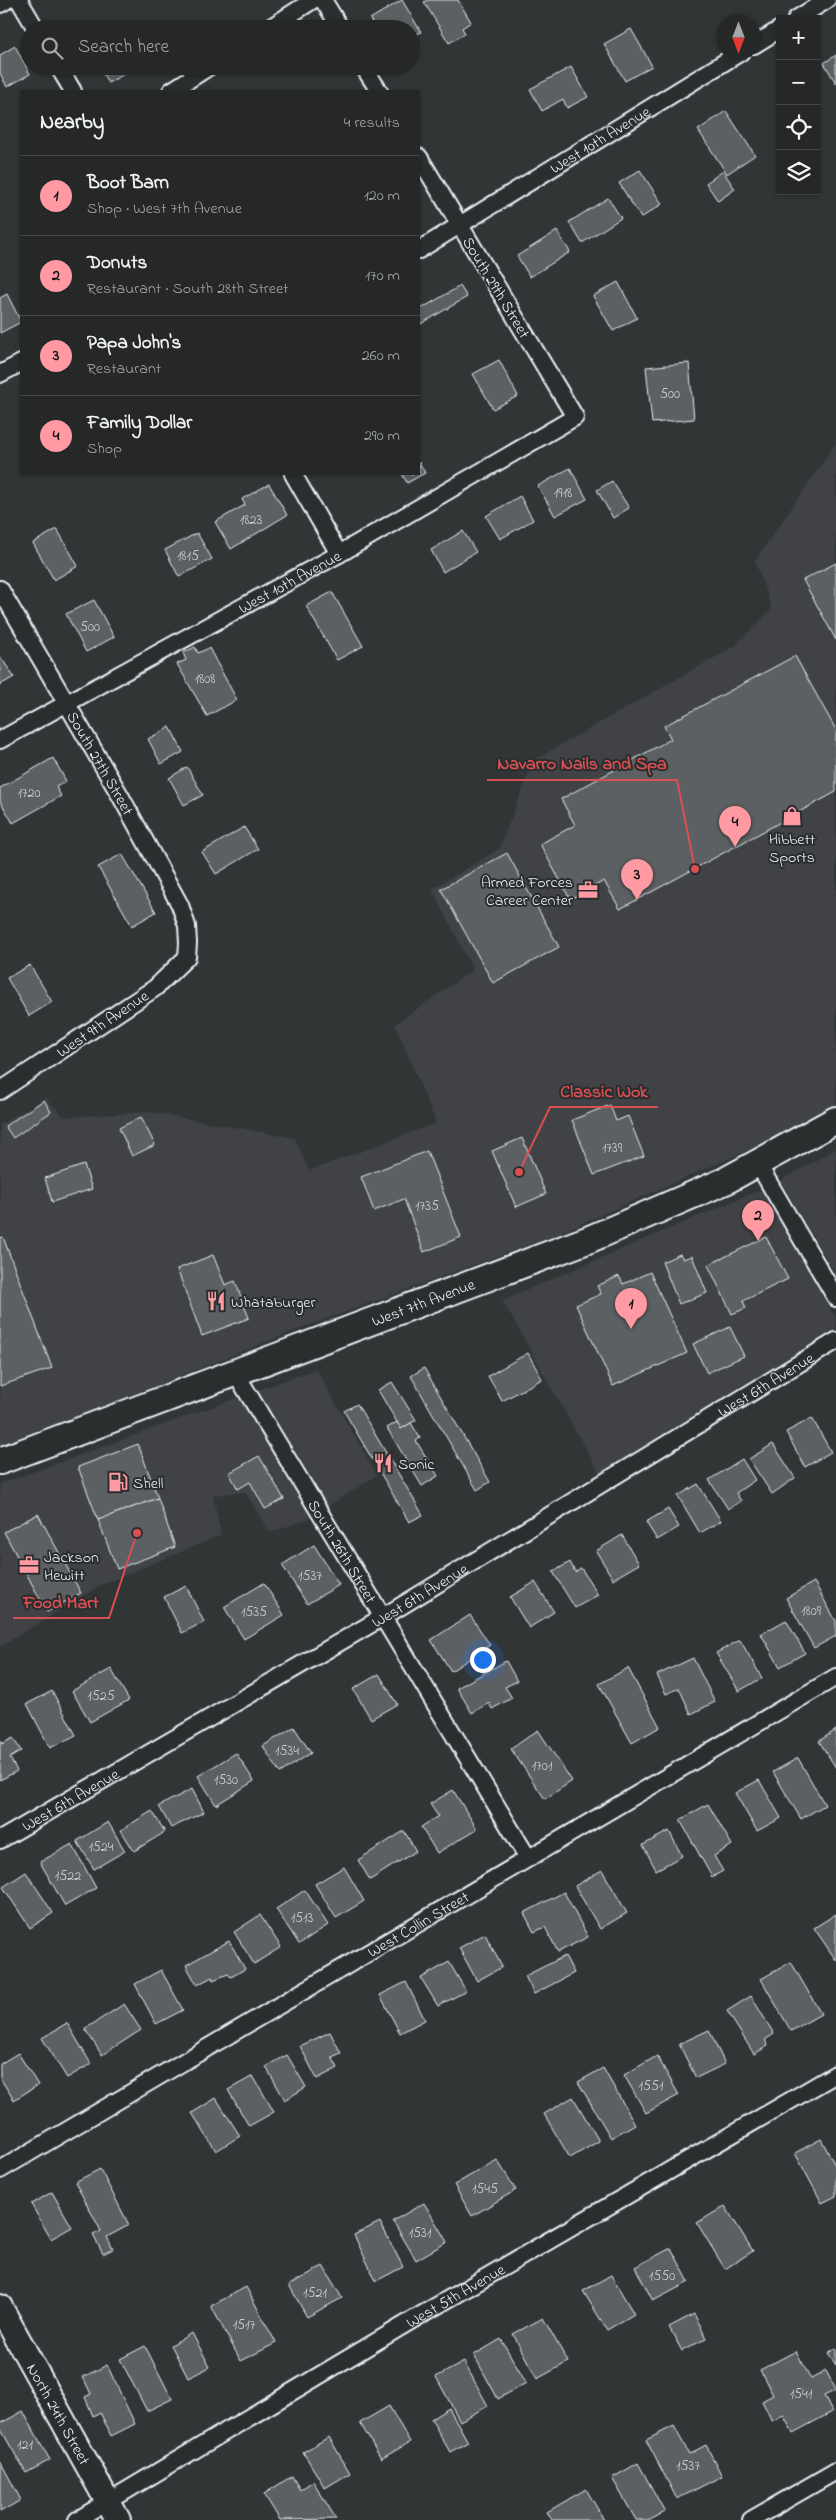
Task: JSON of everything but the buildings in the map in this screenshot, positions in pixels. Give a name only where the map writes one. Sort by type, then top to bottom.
[{"type":"main road","name":"West 7th Avenue","points":[[0,1461],[590,1239],[758,1164],[836,1120]]},
{"type":"street","points":[[0,4],[7,0]]},
{"type":"street","points":[[19,0],[31,20]]},
{"type":"street","points":[[282,20],[313,0]]},
{"type":"street","points":[[323,0],[335,20]]},
{"type":"street","points":[[803,15],[827,0]]},
{"type":"street","points":[[761,41],[776,31]]},
{"type":"street","name":"West 10th Avenue","points":[[420,249],[728,60]]},
{"type":"street","points":[[63,75],[72,90]]},
{"type":"street","points":[[172,90],[196,75]]},
{"type":"street","points":[[369,75],[378,90]]},
{"type":"street","name":"South 29th Street","points":[[420,159],[575,417]]},
{"type":"street","points":[[0,374],[20,363]]},
{"type":"street","name":"West 10th Avenue","points":[[0,740],[339,554],[575,417]]},
{"type":"street","points":[[293,475],[339,554]]},
{"type":"street","name":"South 27th Street","points":[[0,589],[121,797],[180,905],[187,926],[188,943]]},
{"type":"street","name":"West 9th Avenue","points":[[0,1091],[155,988],[187,957],[188,943]]},
{"type":"street","points":[[758,1164],[836,1298]]},
{"type":"street","name":"West 6th Avenue","points":[[0,1840],[383,1618],[836,1341]]},
{"type":"street","name":"South 26th Street","points":[[235,1372],[528,1858]]},
{"type":"street","name":"West Collin Street","points":[[0,2170],[836,1677]]},
{"type":"street","name":"West 5th Avenue","points":[[77,2520],[113,2511],[423,2314],[836,2074]]},
{"type":"street","name":"North 24th Street","points":[[0,2307],[113,2511]]},
{"type":"street","points":[[751,2520],[836,2471]]},
{"type":"shaded area","points":[[836,443],[836,1105],[778,1137],[558,1234],[294,1331],[0,1447],[0,1125],[45,1098],[64,1117],[149,1112],[295,1138],[309,1171],[436,1123],[395,1024],[473,970],[432,889],[499,849],[534,760],[735,646],[772,609],[755,561]]},
{"type":"shaded area","points":[[836,1149],[836,1275],[780,1181]]},
{"type":"shaded area","points":[[762,1189],[836,1319],[836,1334],[601,1476],[502,1300]]},
{"type":"shaded area","points":[[316,1369],[377,1475],[310,1518],[270,1533],[245,1492],[213,1495],[221,1535],[101,1585],[0,1647],[0,1484]]},
{"type":"place","name":"Hibbett Sports","points":[[792,816]]},
{"type":"place","name":"Family Dollar","points":[[735,847]]},
{"type":"place","name":"Navarro Nails and Spa","points":[[695,869]]},
{"type":"place","name":"Armed Forces Career Center","points":[[588,890]]},
{"type":"place","name":"Papa John's","points":[[637,900]]},
{"type":"place","name":"Classic Wok","points":[[519,1172]]},
{"type":"place","name":"Donuts","points":[[758,1241]]},
{"type":"place","name":"Whataburger","points":[[216,1301]]},
{"type":"place","name":"Boot Barn","points":[[631,1329]]},
{"type":"place","name":"Sonic","points":[[383,1463]]},
{"type":"place","name":"Shell","points":[[118,1482]]},
{"type":"place","name":"Food Mart","points":[[137,1533]]},
{"type":"place","name":"Jackson Hewitt","points":[[29,1565]]}]
